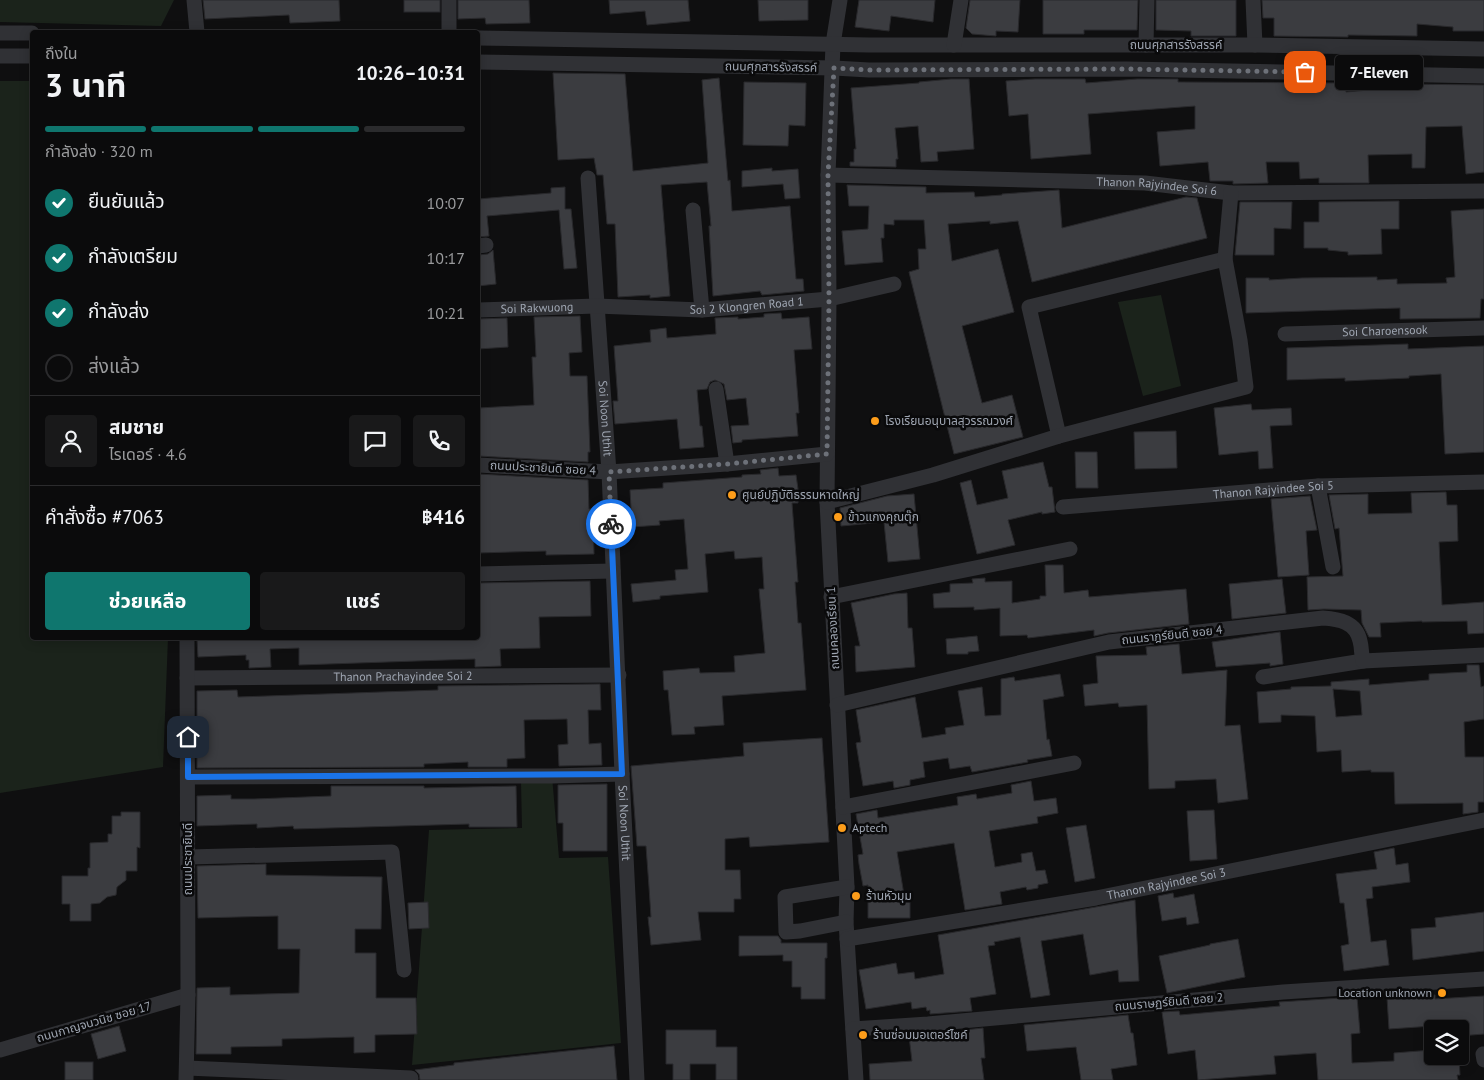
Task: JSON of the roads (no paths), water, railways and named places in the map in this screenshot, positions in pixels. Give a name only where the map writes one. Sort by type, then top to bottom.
[{"type":"street","points":[[194,0],[197,30]]},
{"type":"street","points":[[448,30],[449,0]]},
{"type":"street","name":"ถนนคลองเรียน 1","points":[[840,0],[833,44],[834,68],[828,175],[827,502],[843,807],[846,922],[856,1080]]},
{"type":"street","points":[[954,46],[960,0]]},
{"type":"street","points":[[1146,45],[1147,0]]},
{"type":"street","points":[[1253,0],[1255,45]]},
{"type":"street","points":[[0,33],[30,33]]},
{"type":"street","name":"ถนนศุภสารรังสรรค์","points":[[480,38],[954,46],[1255,45],[1484,49]]},
{"type":"street","points":[[0,56],[30,56]]},
{"type":"street","name":"ถนนศุภสารรังสรรค์","points":[[480,62],[869,70],[1126,69],[1484,76]]},
{"type":"street","name":"Thanon Rajyindee Soi 6","points":[[828,175],[1145,183],[1231,193],[1484,191]]},
{"type":"street","name":"Soi Noon Uthit","points":[[588,178],[609,472],[637,1080]]},
{"type":"street","points":[[827,502],[933,475],[1060,436],[1246,387],[1240,340],[1225,259],[1231,193]]},
{"type":"street","points":[[693,210],[702,310]]},
{"type":"street","points":[[1060,436],[1029,308],[1225,259]]},
{"type":"street","name":"Soi 2 Klongren Road 1","points":[[596,306],[702,310],[829,299],[894,284]]},
{"type":"street","name":"Soi Rakwuong","points":[[480,310],[596,306]]},
{"type":"street","name":"Soi Charoensook","points":[[1285,334],[1484,328]]},
{"type":"street","points":[[716,389],[727,464]]},
{"type":"street","name":"ถนนประชายินดี ซอย 4","points":[[480,465],[609,472],[727,464],[827,454]]},
{"type":"street","name":"Thanon Rajyindee Soi 5","points":[[1063,507],[1318,486],[1484,482]]},
{"type":"street","points":[[1318,486],[1333,568]]},
{"type":"street","points":[[831,597],[1070,549]]},
{"type":"street","points":[[480,574],[613,571]]},
{"type":"street","name":"ถนนราฎร์ยินดี ซอย 4","points":[[837,705],[1109,642],[1323,618],[1339,620],[1350,624],[1360,640],[1362,661]]},
{"type":"street","name":"ถนนประชายินดี","points":[[186,1074],[188,995],[187,640]]},
{"type":"street","points":[[1262,677],[1362,661],[1484,655]]},
{"type":"street","name":"Thanon Prachayindee Soi 2","points":[[187,678],[619,675]]},
{"type":"street","points":[[843,807],[1074,763]]},
{"type":"street","points":[[188,777],[622,774]]},
{"type":"street","name":"Thanon Rajyindee Soi 3","points":[[848,939],[1096,898],[1484,820]]},
{"type":"street","points":[[188,857],[392,852],[404,970]]},
{"type":"street","points":[[846,887],[785,897],[786,932],[846,922]]},
{"type":"street","name":"ถนนราษฏร์ยินดี ซอย 2","points":[[853,1029],[1283,992],[1484,979]]},
{"type":"street","name":"ถนนกาญจนวนิช ซอย 17","points":[[0,1050],[188,995]]},
{"type":"street","points":[[1483,1054],[1484,1060]]},
{"type":"street","points":[[186,1074],[411,1078]]},
{"type":"place","name":"7-Eleven","points":[[1305,72]]},
{"type":"place","name":"โรงเรียนอนุบาลสุวรรณวงศ์","points":[[875,421]]},
{"type":"place","name":"ศูนย์ปฏิบัติธรรมหาดใหญ่","points":[[732,495]]},
{"type":"place","name":"ข้าวแกงคุณตุ๊ก","points":[[838,517]]},
{"type":"place","name":"Aptech","points":[[842,828]]},
{"type":"place","name":"ร้านหัวมุม","points":[[856,896]]},
{"type":"place","name":"Location unknown","points":[[1442,993]]},
{"type":"place","name":"ร้านซ่อมมอเตอร์ไซค์","points":[[863,1035]]}]
